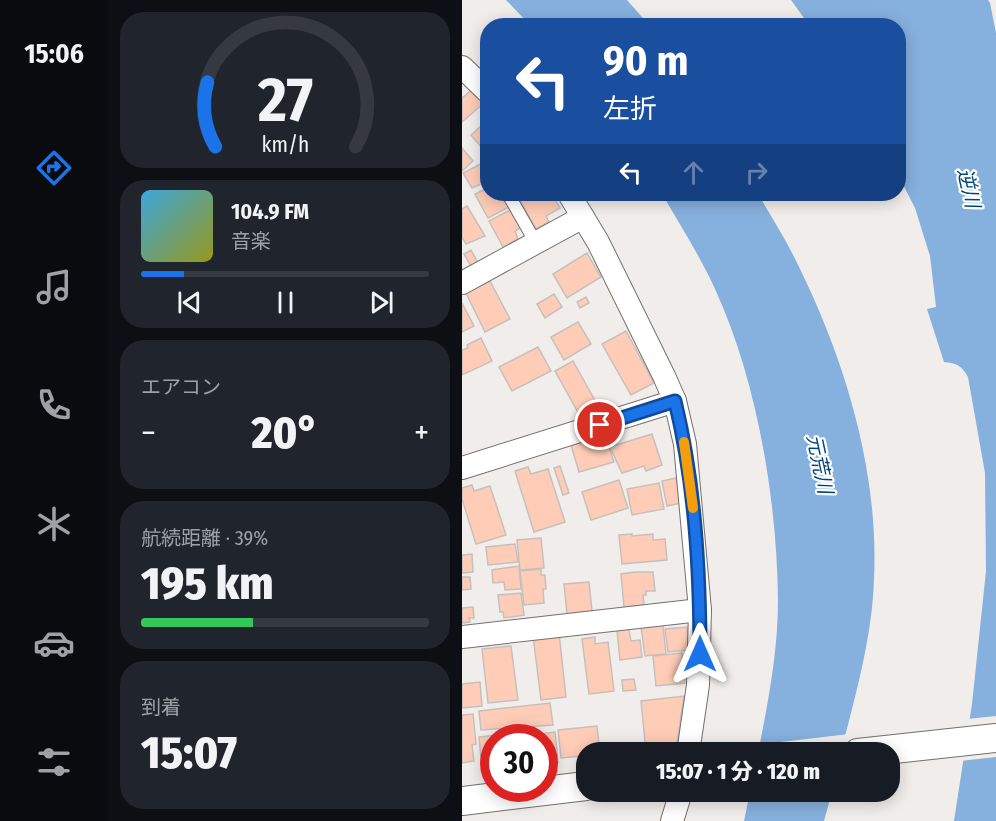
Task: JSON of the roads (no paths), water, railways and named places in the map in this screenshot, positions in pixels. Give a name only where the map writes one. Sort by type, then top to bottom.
[{"type":"street","points":[[462,67],[480,84]]},
{"type":"street","points":[[573,201],[614,273],[675,401],[686,455],[700,610],[698,685],[690,742]]},
{"type":"street","points":[[462,283],[583,217]]},
{"type":"street","points":[[462,468],[675,401]]},
{"type":"street","points":[[462,637],[700,610]]},
{"type":"street","points":[[900,749],[996,738]]},
{"type":"street","points":[[462,801],[576,787]]},
{"type":"street","points":[[672,821],[678,802]]},
{"type":"lane","points":[[512,201],[536,243]]},
{"type":"water","points":[[506,0],[627,0],[643,18],[523,18]]},
{"type":"water","name":"逆川","points":[[791,0],[988,0],[990,3],[996,33],[996,821],[954,821],[972,704],[986,571],[985,473],[968,377],[959,366],[944,362],[927,309],[936,307],[930,256],[915,208],[906,191],[906,18],[804,18]]},
{"type":"water","name":"元荒川","points":[[666,201],[762,201],[785,240],[817,305],[845,380],[865,459],[871,499],[874,579],[866,645],[844,742],[760,742],[769,696],[778,619],[774,522],[762,441],[753,401],[730,324],[703,265]]},
{"type":"water","points":[[748,802],[829,802],[824,821],[744,821]]}]
